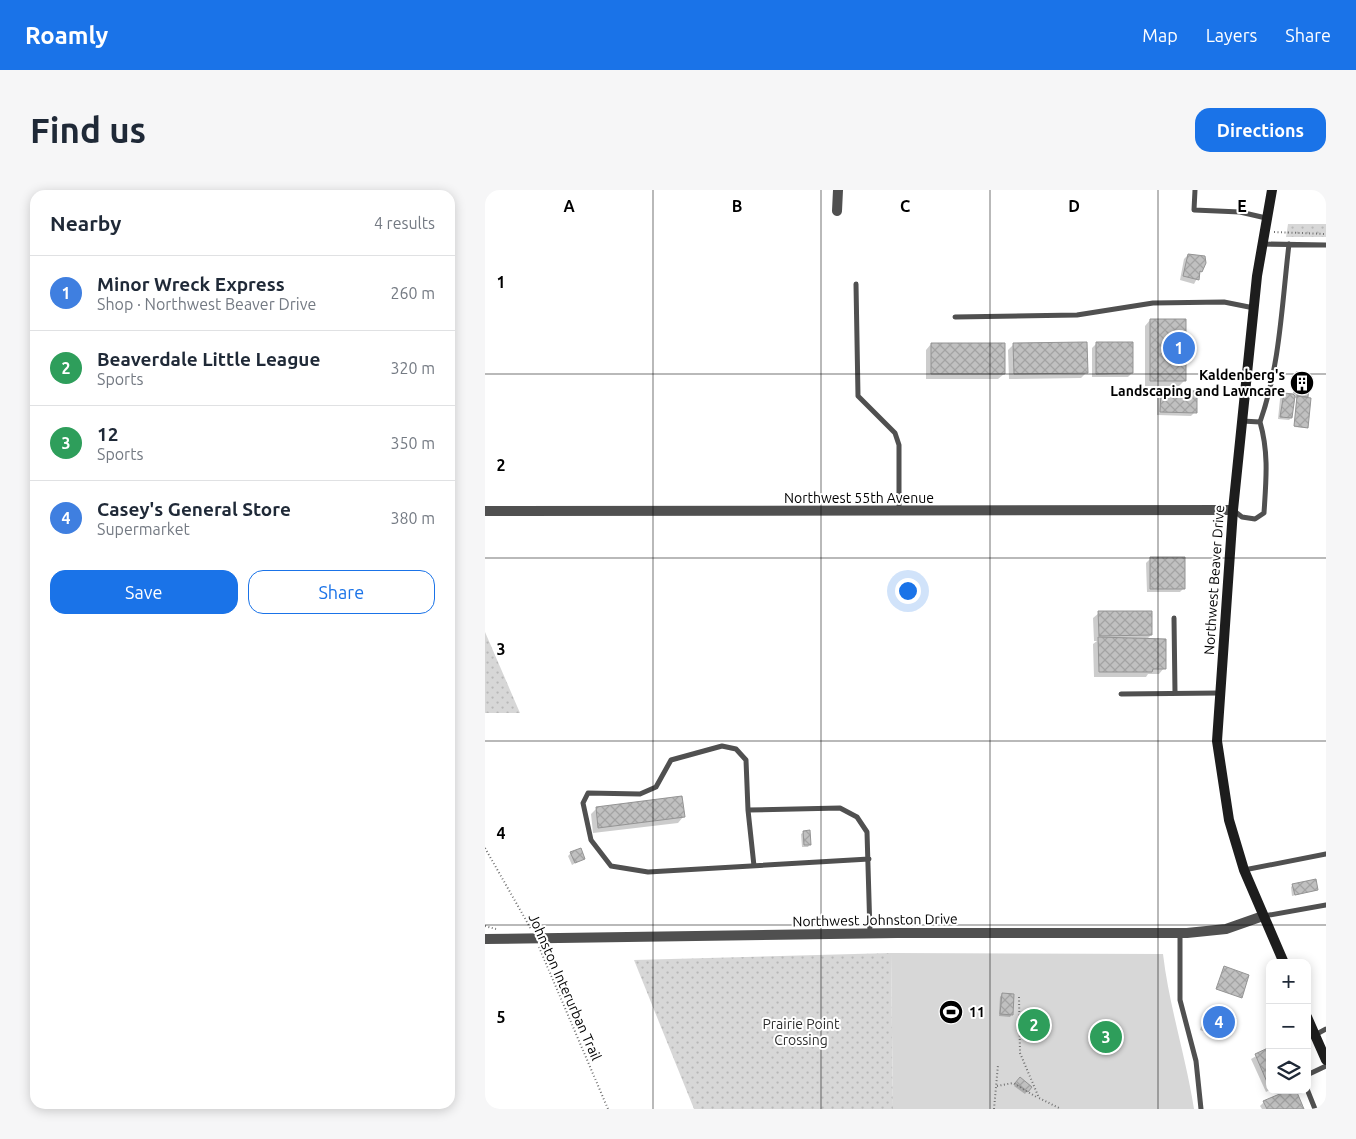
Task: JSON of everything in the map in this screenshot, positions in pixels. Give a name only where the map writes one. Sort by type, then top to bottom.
[{"type":"main road","name":"Northwest Beaver Drive","points":[[1272,190],[1262,244],[1254,308],[1233,510],[1217,741],[1220,771],[1229,820],[1244,870],[1282,959]]},
{"type":"main road","points":[[1311,1026],[1326,1060]]},
{"type":"street","points":[[837,211],[838,190]]},
{"type":"street","name":"Northwest 55th Avenue","points":[[485,511],[899,512],[1233,510]]},
{"type":"street","name":"Northwest Johnston Drive","points":[[485,939],[871,934],[1180,933],[1226,929],[1263,916]]},
{"type":"lane","points":[[1195,190],[1194,210],[1240,212],[1266,218]]},
{"type":"lane","points":[[1262,244],[1326,245]]},
{"type":"lane","points":[[1233,510],[1242,517],[1255,519],[1264,513],[1268,457],[1260,422],[1269,398],[1281,320],[1289,244]]},
{"type":"lane","points":[[857,284],[857,396],[895,433],[899,445],[899,512]]},
{"type":"lane","points":[[955,318],[1077,315],[1153,303],[1224,302],[1254,308]]},
{"type":"lane","points":[[1242,421],[1260,422]]},
{"type":"lane","points":[[1174,618],[1175,694]]},
{"type":"lane","points":[[1121,694],[1220,693]]},
{"type":"lane","points":[[754,866],[748,810],[746,760],[736,749],[722,746],[671,760],[656,787],[640,794],[588,793],[583,803],[591,840],[611,866],[648,872],[754,866],[869,859]]},
{"type":"lane","points":[[748,810],[840,808],[857,817],[867,832],[871,934]]},
{"type":"lane","points":[[1244,870],[1326,854]]},
{"type":"lane","points":[[1263,916],[1326,905]]},
{"type":"lane","points":[[1180,933],[1181,1000],[1196,1061],[1201,1109]]},
{"type":"lane","points":[[1315,1034],[1326,1029]]},
{"type":"lane","points":[[1311,1073],[1326,1066]]},
{"type":"lane","points":[[1309,1094],[1315,1109]]},
{"type":"path","points":[[1264,231],[1326,234]]},
{"type":"path","name":"Johnston Interurban Trail","points":[[485,848],[535,938],[608,1109]]},
{"type":"path","points":[[1019,997],[1020,1053],[1039,1098]]},
{"type":"path","points":[[994,1109],[998,1066]]},
{"type":"path","points":[[997,1086],[1013,1084],[1031,1096],[1061,1109]]},
{"type":"green space","points":[[1288,224],[1326,224],[1326,237],[1286,237]]},
{"type":"green space","points":[[485,632],[520,713],[485,713]]},
{"type":"green space","name":"Prairie Point Crossing","points":[[891,953],[893,1109],[694,1109],[634,960]]},
{"type":"green space","points":[[891,953],[1163,954],[1169,993],[1194,1109],[893,1109]]},
{"type":"building","points":[[1188,254],[1205,256],[1206,263],[1202,272],[1200,271],[1199,280],[1183,276]]},
{"type":"building","points":[[1150,319],[1186,319],[1186,381],[1150,381]]},
{"type":"building","points":[[1087,342],[1088,373],[1014,374],[1013,343]]},
{"type":"building","points":[[1096,342],[1133,342],[1133,373],[1096,374]]},
{"type":"building","points":[[931,343],[1005,343],[1005,374],[931,374]]},
{"type":"building","name":"Kaldenberg's Landscaping and Lawncare","points":[[1296,372],[1310,374],[1308,397],[1297,396],[1297,393],[1294,393]]},
{"type":"building","points":[[1161,390],[1197,391],[1197,413],[1160,412]]},
{"type":"building","points":[[1284,393],[1295,396],[1292,418],[1280,417]]},
{"type":"building","points":[[1297,396],[1311,398],[1308,428],[1294,426]]},
{"type":"building","points":[[1150,557],[1185,557],[1185,589],[1150,589]]},
{"type":"building","points":[[1098,611],[1152,611],[1152,635],[1099,636]]},
{"type":"building","points":[[1098,637],[1166,639],[1166,669],[1153,669],[1152,672],[1099,672]]},
{"type":"building","points":[[682,796],[685,817],[598,828],[596,807]]},
{"type":"building","points":[[810,830],[811,845],[804,845],[803,831]]},
{"type":"building","points":[[581,848],[585,859],[575,863],[570,852]]},
{"type":"building","points":[[1316,879],[1318,890],[1295,895],[1292,884]]},
{"type":"building","points":[[1224,966],[1249,975],[1242,998],[1216,989]]},
{"type":"building","points":[[1002,993],[1014,994],[1013,1015],[1000,1014]]},
{"type":"building","points":[[1209,1009],[1236,1018],[1230,1035],[1203,1026]]},
{"type":"building","points":[[1266,1049],[1266,1080],[1255,1054]]},
{"type":"building","points":[[1020,1077],[1032,1087],[1028,1092],[1015,1083]]},
{"type":"building","points":[[1280,1094],[1298,1094],[1304,1109],[1267,1109],[1263,1101]]},
{"type":"place","name":"Minor Wreck Express","points":[[1179,348]]},
{"type":"place","name":"Kaldenberg's Landscaping and Lawncare","points":[[1302,383]]},
{"type":"place","name":"11","points":[[951,1012]]},
{"type":"place","name":"Casey's General Store","points":[[1219,1022]]},
{"type":"place","name":"Beaverdale Little League","points":[[1034,1025]]},
{"type":"place","name":"12","points":[[1106,1037]]}]
